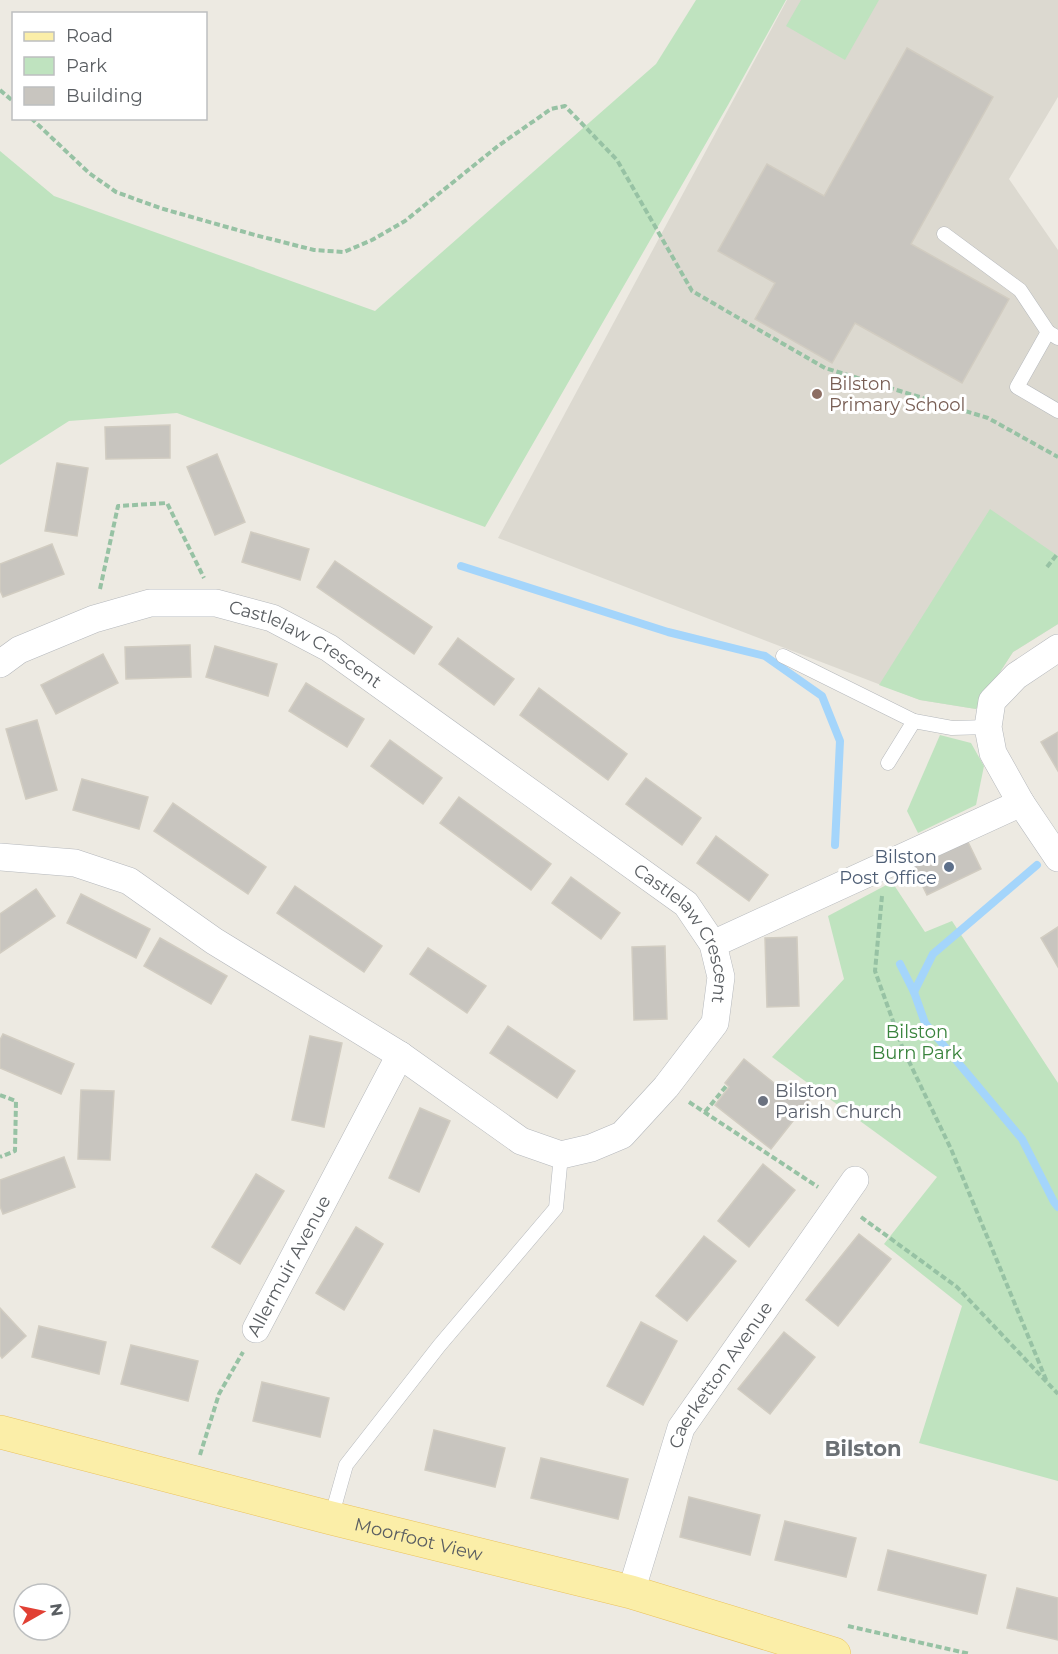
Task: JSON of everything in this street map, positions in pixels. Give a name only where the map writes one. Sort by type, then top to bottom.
[{"type":"main road","name":"Moorfoot View","points":[[0,1432],[631,1592],[834,1654]]},
{"type":"street","name":"Castlelaw Crescent","points":[[0,664],[19,650],[94,620],[150,603],[216,603],[272,618],[329,648],[686,904],[713,944],[721,977],[715,1023],[666,1087],[622,1135],[591,1148],[561,1155]]},
{"type":"street","points":[[1058,648],[1016,676],[992,701],[988,727],[993,753],[1021,802],[1058,858]]},
{"type":"street","points":[[713,944],[1021,802]]},
{"type":"street","points":[[0,856],[75,863],[129,880],[214,941],[400,1055],[521,1141],[561,1155]]},
{"type":"street","name":"Allermuir Avenue","points":[[256,1329],[400,1055]]},
{"type":"street","name":"Caerketton Avenue","points":[[631,1592],[681,1428],[855,1180]]},
{"type":"lane","points":[[944,234],[1020,290],[1053,335],[1017,387],[1058,411]]},
{"type":"lane","points":[[783,656],[914,721],[952,729],[988,727]]},
{"type":"lane","points":[[888,763],[914,721]]},
{"type":"lane","points":[[332,1518],[346,1465],[439,1346],[556,1208],[561,1155]]},
{"type":"path","points":[[0,90],[12,100]]},
{"type":"path","points":[[33,120],[89,173],[116,192],[160,208],[284,243],[314,250],[344,252],[372,240],[405,221],[498,146],[551,109],[565,106],[617,160],[692,291],[825,368],[988,418],[1058,457]]},
{"type":"path","points":[[94,620],[118,506],[167,503],[216,603]]},
{"type":"path","points":[[1047,567],[1058,553]]},
{"type":"path","points":[[884,866],[875,970],[903,1049],[951,1149],[1047,1382]]},
{"type":"path","points":[[705,1112],[727,1085]]},
{"type":"path","points":[[666,1087],[839,1202],[957,1287],[1058,1394]]},
{"type":"path","points":[[0,1095],[16,1101],[15,1151],[0,1157]]},
{"type":"path","name":"Allermuir Avenue","points":[[191,1482],[219,1394],[256,1329]]},
{"type":"shaded area","name":"Bilston Primary School","points":[[787,0],[1058,0],[1058,97],[1009,179],[1058,250],[1058,624],[1013,652],[976,709],[920,700],[498,538]]},
{"type":"green space","points":[[696,0],[786,0],[485,527],[177,413],[69,421],[0,465],[0,151],[54,196],[375,311],[656,64]]},
{"type":"green space","points":[[801,0],[879,0],[845,60],[786,26]]},
{"type":"green space","points":[[990,509],[1058,556],[1058,624],[1013,652],[976,709],[920,700],[879,685]]},
{"type":"green space","points":[[940,735],[971,743],[984,766],[976,805],[918,833],[907,811]]},
{"type":"green space","name":"Bilston Burn Park","points":[[892,882],[925,932],[952,921],[1058,1083],[1058,1481],[919,1443],[962,1306],[884,1244],[937,1177],[772,1057],[844,979],[828,916]]},
{"type":"building","points":[[907,48],[993,97],[911,244],[1009,299],[962,383],[855,323],[832,363],[755,319],[775,283],[718,251],[767,164],[824,196]]},
{"type":"building","points":[[170,425],[170,458],[106,459],[105,427]]},
{"type":"building","points":[[217,454],[245,522],[215,535],[187,467]]},
{"type":"building","points":[[57,463],[88,468],[77,536],[45,531]]},
{"type":"building","points":[[251,532],[309,549],[300,580],[242,562]]},
{"type":"building","points":[[52,544],[64,574],[3,597],[0,590],[0,564]]},
{"type":"building","points":[[335,561],[432,627],[414,654],[317,587]]},
{"type":"building","points":[[458,638],[514,679],[494,705],[439,664]]},
{"type":"building","points":[[190,645],[191,677],[126,679],[125,647]]},
{"type":"building","points":[[215,646],[277,664],[268,696],[206,677]]},
{"type":"building","points":[[103,654],[118,683],[56,714],[41,685]]},
{"type":"building","points":[[306,683],[364,719],[347,747],[289,711]]},
{"type":"building","points":[[539,688],[627,754],[608,780],[520,715]]},
{"type":"building","points":[[37,720],[57,790],[26,799],[6,729]]},
{"type":"building","points":[[1058,732],[1058,771],[1041,742]]},
{"type":"building","points":[[390,740],[442,778],[423,804],[371,766]]},
{"type":"building","points":[[646,778],[701,818],[682,845],[626,804]]},
{"type":"building","points":[[82,779],[148,797],[139,829],[73,810]]},
{"type":"building","points":[[459,797],[551,864],[531,890],[440,823]]},
{"type":"building","points":[[173,803],[266,867],[248,894],[154,831]]},
{"type":"building","points":[[716,836],[768,875],[749,901],[697,863]]},
{"type":"building","points":[[967,840],[981,869],[927,895],[913,866]]},
{"type":"building","points":[[571,877],[620,913],[601,939],[552,903]]},
{"type":"building","points":[[295,886],[382,946],[364,972],[277,913]]},
{"type":"building","points":[[36,889],[55,916],[0,953],[0,914]]},
{"type":"building","points":[[81,894],[150,929],[136,958],[67,923]]},
{"type":"building","points":[[1058,927],[1058,967],[1041,938]]},
{"type":"building","points":[[797,937],[799,1006],[767,1007],[765,938]]},
{"type":"building","points":[[160,938],[227,976],[211,1004],[144,966]]},
{"type":"building","points":[[665,946],[667,1019],[634,1020],[632,947]]},
{"type":"building","points":[[428,948],[486,986],[467,1013],[410,974]]},
{"type":"building","points":[[508,1026],[575,1071],[557,1098],[490,1053]]},
{"type":"building","points":[[3,1034],[74,1064],[61,1094],[0,1068],[0,1040]]},
{"type":"building","points":[[310,1036],[342,1043],[324,1127],[292,1120]]},
{"type":"building","name":"Bilston Parish Church","points":[[744,1059],[784,1091],[792,1082],[811,1098],[771,1149],[715,1105],[729,1087],[725,1083]]},
{"type":"building","points":[[81,1090],[114,1091],[110,1160],[78,1159]]},
{"type":"building","points":[[420,1108],[450,1121],[419,1192],[389,1178]]},
{"type":"building","points":[[64,1157],[75,1187],[3,1214],[0,1206],[0,1180]]},
{"type":"building","points":[[763,1164],[795,1190],[749,1247],[718,1221]]},
{"type":"building","points":[[256,1174],[284,1191],[240,1264],[212,1247]]},
{"type":"building","points":[[356,1227],[383,1244],[344,1310],[316,1293]]},
{"type":"building","points":[[859,1234],[891,1259],[838,1326],[806,1300]]},
{"type":"building","points":[[704,1236],[736,1261],[687,1321],[656,1296]]},
{"type":"building","points":[[0,1308],[26,1336],[2,1358],[0,1355]]},
{"type":"building","points":[[641,1322],[677,1341],[643,1405],[607,1386]]},
{"type":"building","points":[[39,1326],[106,1342],[99,1374],[32,1357]]},
{"type":"building","points":[[784,1332],[815,1357],[770,1414],[738,1389]]},
{"type":"building","points":[[131,1345],[198,1361],[188,1401],[121,1384]]},
{"type":"building","points":[[262,1382],[329,1398],[320,1437],[253,1421]]},
{"type":"building","points":[[434,1430],[505,1448],[495,1487],[425,1470]]},
{"type":"building","points":[[541,1458],[628,1479],[618,1519],[531,1498]]},
{"type":"building","points":[[689,1497],[760,1515],[750,1555],[680,1537]]},
{"type":"building","points":[[785,1521],[856,1538],[846,1577],[775,1560]]},
{"type":"building","points":[[888,1550],[986,1575],[977,1614],[878,1590]]},
{"type":"building","points":[[1017,1588],[1058,1598],[1058,1640],[1007,1628]]},
{"type":"waterway","points":[[461,566],[668,632],[765,656],[822,696],[840,741],[835,845]]},
{"type":"waterway","points":[[914,992],[933,954],[1037,865]]},
{"type":"waterway","points":[[900,964],[914,992],[925,1023],[1022,1139],[1058,1207]]},
{"type":"place","name":"Bilston Primary School","points":[[817,394]]},
{"type":"place","name":"Bilston Post Office","points":[[949,867]]},
{"type":"place","name":"Bilston Parish Church","points":[[763,1101]]},
{"type":"district","name":"Bilston","points":[[863,1449]]}]
